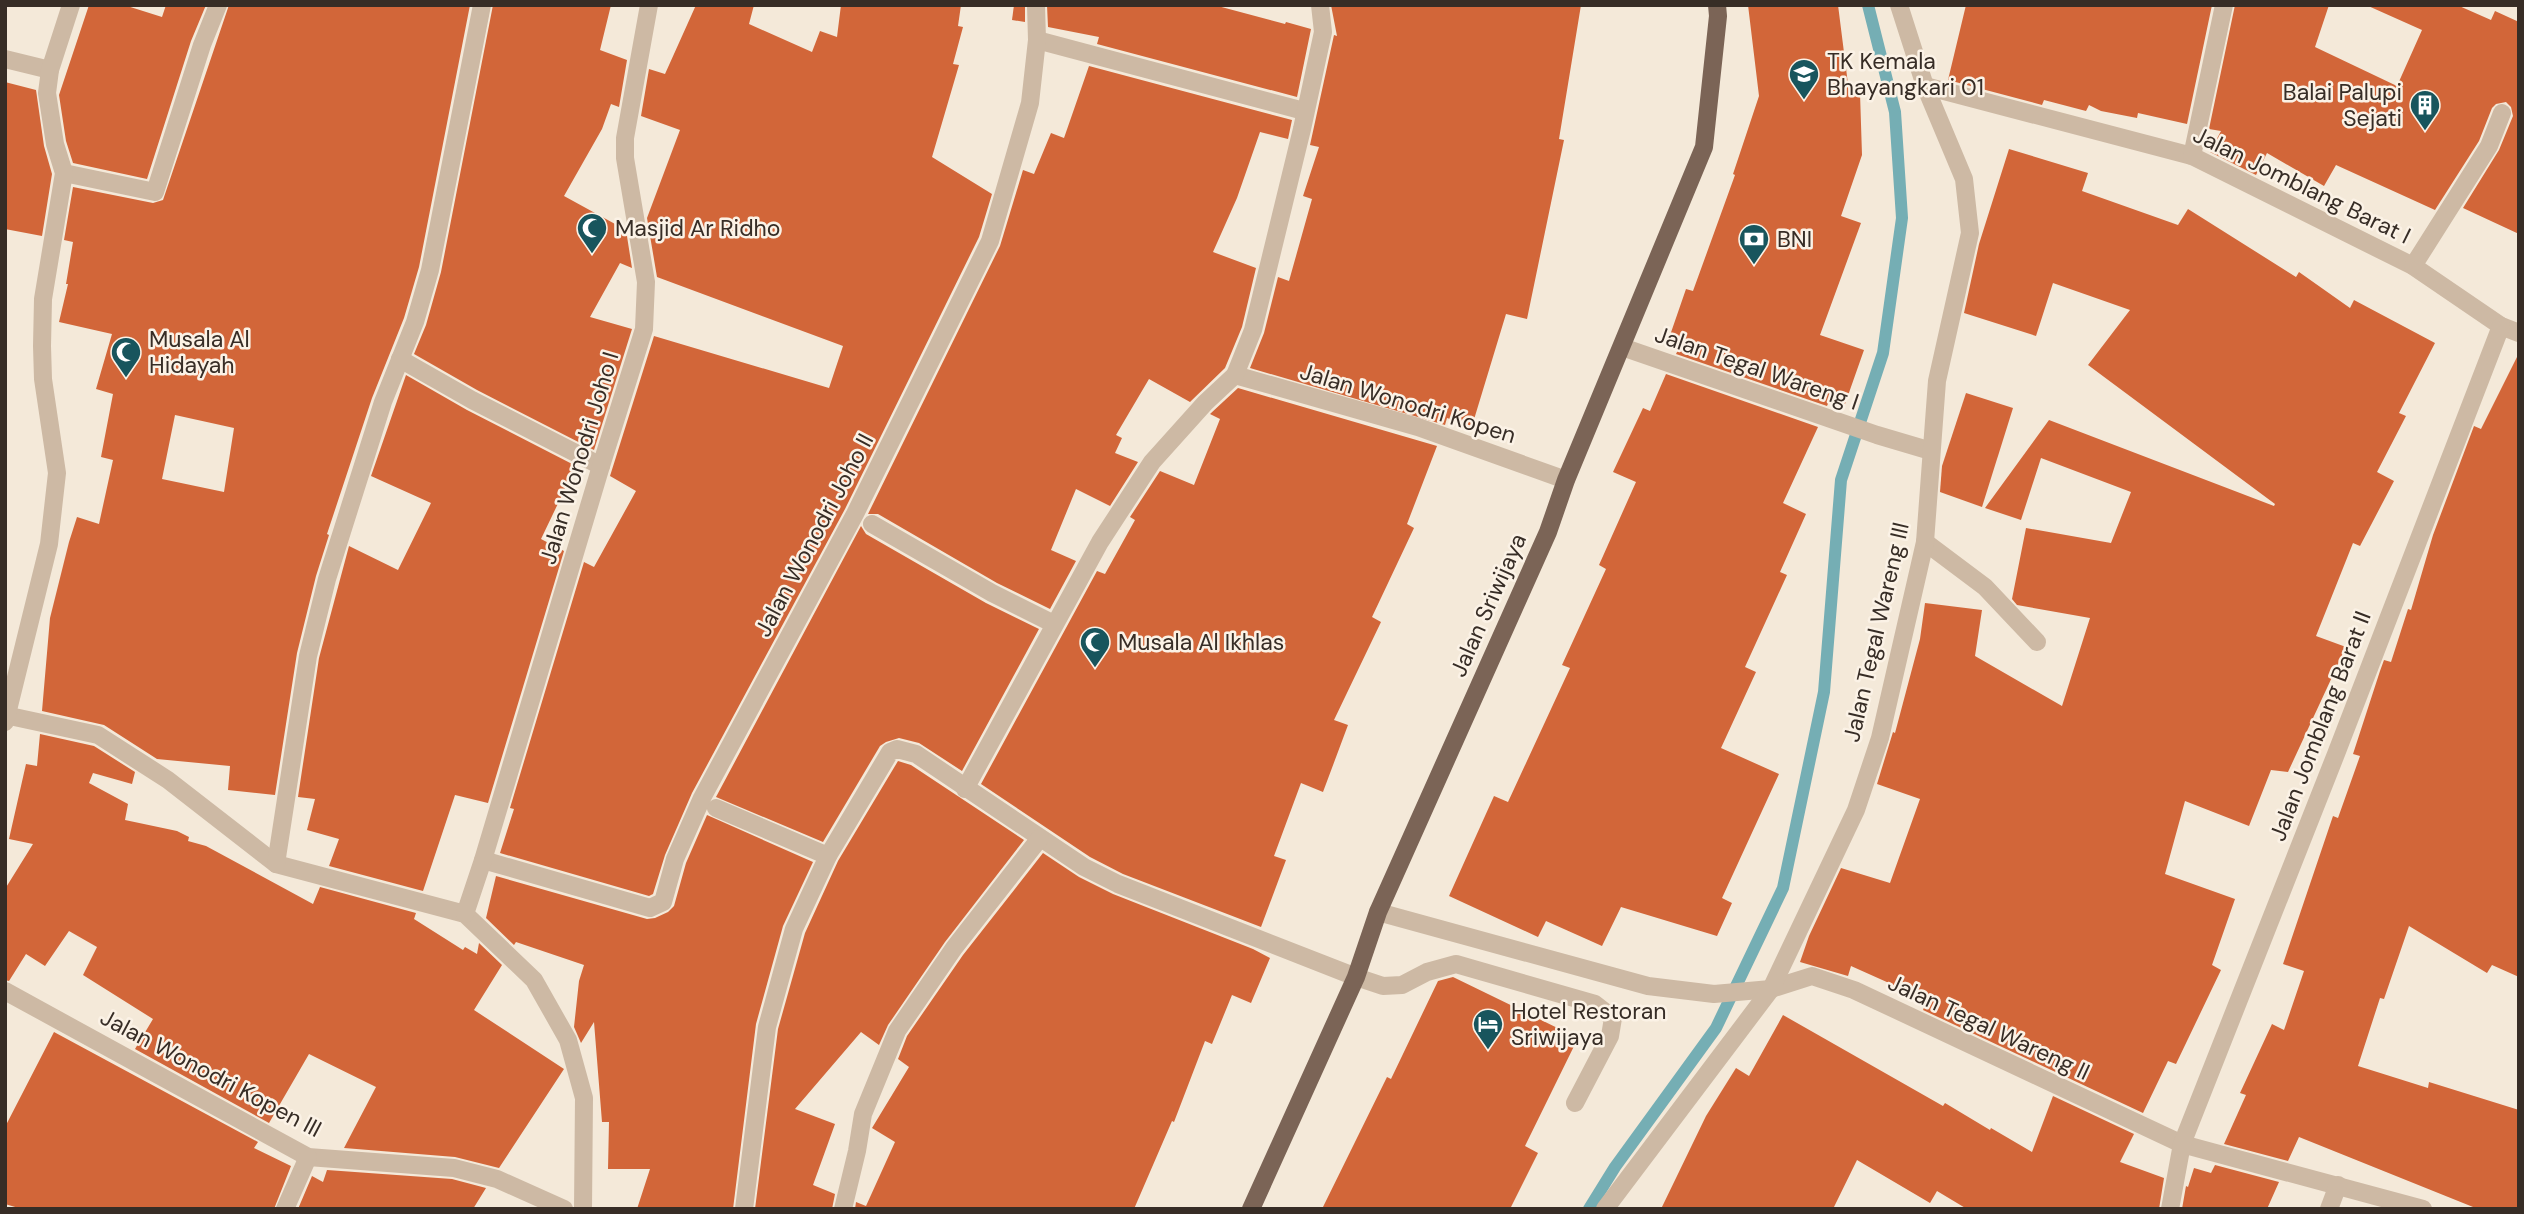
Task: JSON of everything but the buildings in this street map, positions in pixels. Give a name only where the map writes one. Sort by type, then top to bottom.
[{"type":"main road","name":"Jalan Sriwijaya","points":[[1251,1209],[1356,977],[1378,912],[1548,532],[1566,480],[1704,147],[1717,5]]},
{"type":"street","points":[[71,5],[50,70],[47,93],[55,144],[64,173],[43,299],[43,379],[57,473],[49,544],[6,717],[98,735],[168,780],[275,863],[465,914],[534,980],[568,1040],[584,1098],[583,1209]]},
{"type":"street","points":[[64,173],[155,192],[202,45],[218,5]]},
{"type":"street","points":[[275,863],[303,683],[314,631],[327,579],[383,402],[415,322],[430,270],[482,5]]},
{"type":"street","name":"Jalan Wonodri Joho I","points":[[465,914],[644,329],[646,282],[625,158],[625,138],[649,5]]},
{"type":"street","name":"Jalan Wonodri Joho II","points":[[483,860],[650,908],[663,902],[675,859],[702,798],[855,514],[990,241],[1030,103],[1037,40],[1036,5]]},
{"type":"street","points":[[965,789],[1100,542],[1152,462],[1205,403],[1235,375],[1252,330],[1302,129],[1323,32],[1320,5]]},
{"type":"street","name":"Jalan Tegal Wareng III","points":[[1605,1209],[1763,990],[1856,810],[1880,738],[1925,542],[1937,381],[1970,233],[1964,178],[1925,86],[1899,5]]},
{"type":"street","points":[[2192,156],[2224,5]]},
{"type":"street","points":[[1037,40],[1304,111]]},
{"type":"street","points":[[5,59],[50,70]]},
{"type":"street","name":"Jalan Jomblang Barat I","points":[[1925,86],[2192,156],[2413,266],[2501,326],[2519,333]]},
{"type":"street","points":[[2413,266],[2489,145],[2502,113]]},
{"type":"street","name":"Jalan Jomblang Barat II","points":[[2170,1209],[2182,1144],[2501,326]]},
{"type":"street","name":"Jalan Tegal Wareng I","points":[[1622,347],[1846,425],[1931,451]]},
{"type":"street","points":[[400,359],[472,400],[601,466]]},
{"type":"street","name":"Jalan Wonodri Kopen","points":[[1235,375],[1418,427],[1566,480]]},
{"type":"street","points":[[872,524],[992,593],[1054,624]]},
{"type":"street","points":[[1925,542],[1985,587],[2037,642]]},
{"type":"street","points":[[744,1209],[768,1027],[794,929],[828,856],[890,752],[897,749],[916,754],[1083,867],[1118,884],[1356,977],[1383,986],[1402,985],[1427,972],[1457,964],[1595,1004],[1613,1018],[1610,1036],[1575,1103]]},
{"type":"street","points":[[716,808],[828,856]]},
{"type":"street","points":[[843,1209],[863,1114],[897,1031],[954,948],[1040,838]]},
{"type":"street","name":"Jalan Tegal Wareng II","points":[[1378,912],[1648,986],[1714,994],[1763,990],[1812,976],[1854,990],[2182,1144],[2423,1209]]},
{"type":"street","name":"Jalan Wonodri Kopen III","points":[[5,991],[308,1157],[454,1168],[497,1179],[564,1209]]},
{"type":"street","points":[[285,1209],[308,1157]]},
{"type":"street","points":[[2329,1209],[2338,1185]]},
{"type":"waterway","points":[[1589,1209],[1615,1167],[1716,1028],[1783,888],[1824,692],[1841,480],[1883,353],[1902,218],[1895,112],[1868,5]]},
{"type":"place","name":"TK Kemala Bhayangkari 01","points":[[1804,101]]},
{"type":"place","name":"Balai Palupi Sejati","points":[[2425,132]]},
{"type":"place","name":"Masjid Ar Ridho","points":[[592,255]]},
{"type":"place","name":"BNI","points":[[1754,266]]},
{"type":"place","name":"Musala Al Hidayah","points":[[126,379]]},
{"type":"place","name":"Musala Al Ikhlas","points":[[1095,669]]},
{"type":"place","name":"Hotel Restoran Sriwijaya","points":[[1488,1051]]}]
